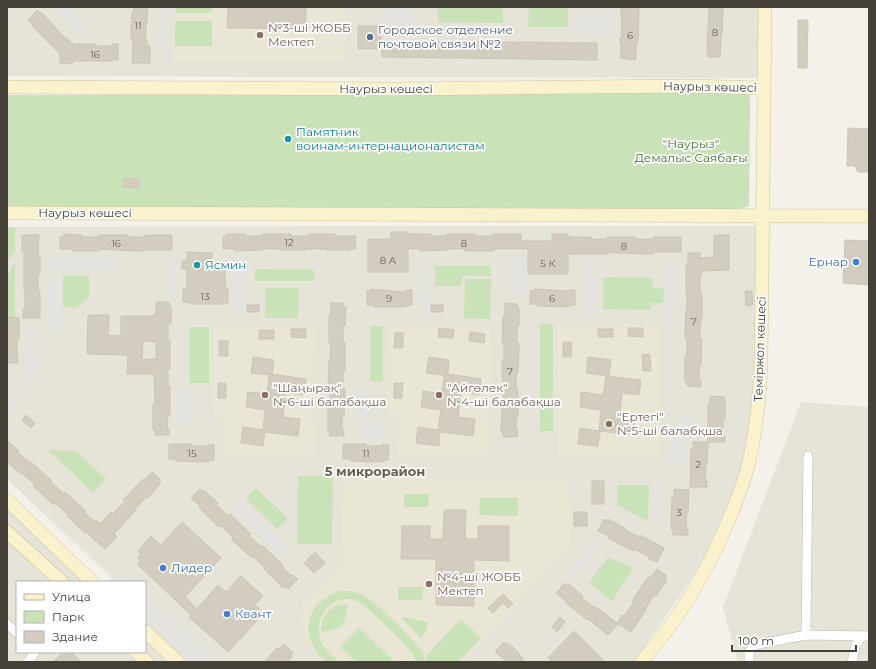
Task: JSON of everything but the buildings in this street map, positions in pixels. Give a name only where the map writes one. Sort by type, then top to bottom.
[{"type":"street","name":"Теміржол көшесі","points":[[641,662],[679,614],[714,555],[740,492],[747,468],[757,421],[761,377],[765,7]]},
{"type":"street","name":"Наурыз көшесі","points":[[7,88],[397,89],[687,86],[764,88]]},
{"type":"street","name":"Наурыз көшесі","points":[[7,213],[869,216]]},
{"type":"street","points":[[806,635],[808,456]]},
{"type":"street","points":[[7,500],[91,581]]},
{"type":"street","points":[[7,532],[61,581]]},
{"type":"street","points":[[7,624],[16,632]]},
{"type":"street","points":[[146,632],[178,662]]},
{"type":"street","points":[[749,662],[749,652],[754,644],[806,635],[865,636]]},
{"type":"street","points":[[852,662],[856,645],[865,636]]},
{"type":"street","points":[[28,662],[33,653]]},
{"type":"street","points":[[137,653],[147,662]]},
{"type":"shaded area","points":[[7,7],[761,7],[760,78],[7,76]]},
{"type":"shaded area","points":[[50,7],[69,7],[90,27],[80,37]]},
{"type":"shaded area","points":[[159,7],[171,7],[169,64],[158,45]]},
{"type":"shaded area","name":"№3-ші ЖОББ Мектеп","points":[[174,7],[346,7],[345,63],[173,63]]},
{"type":"shaded area","points":[[383,7],[412,7],[412,33],[395,32],[383,14]]},
{"type":"shaded area","points":[[575,14],[615,14],[613,35],[574,34]]},
{"type":"shaded area","points":[[755,226],[755,367],[748,452],[723,520],[702,563],[639,655],[632,662],[202,662],[146,610],[146,581],[115,581],[7,479],[7,227]]},
{"type":"shaded area","points":[[49,255],[117,255],[117,270],[48,270]]},
{"type":"shaded area","points":[[166,255],[177,255],[176,294],[166,293]]},
{"type":"shaded area","points":[[236,257],[246,257],[245,310],[236,310]]},
{"type":"shaded area","points":[[421,258],[430,258],[430,313],[421,313]]},
{"type":"shaded area","points":[[510,258],[525,258],[524,296],[509,296]]},
{"type":"shaded area","points":[[586,260],[595,260],[593,315],[586,315]]},
{"type":"shaded area","points":[[666,261],[674,261],[673,324],[665,324]]},
{"type":"shaded area","points":[[48,277],[60,277],[60,333],[48,332]]},
{"type":"shaded area","name":"\"Шаңырақ\" №6-ші балабақша","points":[[317,323],[316,459],[223,457],[224,421],[213,420],[214,324]]},
{"type":"shaded area","name":"\"Айгөлек\" №4-ші балабақша","points":[[491,323],[490,459],[397,457],[398,420],[387,420],[388,324]]},
{"type":"shaded area","name":"\"Ертегі\" №5-ші балабқша","points":[[558,324],[661,324],[661,460],[557,459]]},
{"type":"shaded area","points":[[28,330],[40,330],[39,379],[27,379]]},
{"type":"shaded area","points":[[7,377],[18,377],[17,407],[7,414]]},
{"type":"shaded area","points":[[175,390],[194,390],[194,421],[175,421]]},
{"type":"shaded area","points":[[358,390],[369,390],[369,422],[384,423],[384,439],[358,438]]},
{"type":"shaded area","points":[[801,402],[869,407],[869,662],[738,662],[723,607]]},
{"type":"shaded area","points":[[680,413],[693,413],[692,426],[683,441],[683,464],[670,464],[671,434],[680,435]]},
{"type":"shaded area","name":"№4-ші ЖОББ Мектеп","points":[[342,477],[568,480],[567,504],[572,505],[571,548],[462,662],[323,662],[299,639],[303,604],[340,563]]},
{"type":"shaded area","points":[[662,482],[662,526],[654,521],[654,483]]},
{"type":"shaded area","points":[[239,498],[289,547],[282,555],[232,506]]},
{"type":"shaded area","points":[[7,502],[88,581],[16,581],[16,653],[146,653],[146,638],[171,662],[7,662]]},
{"type":"shaded area","points":[[592,543],[600,546],[573,580],[567,574]]},
{"type":"shaded area","points":[[119,572],[129,581],[109,581]]},
{"type":"shaded area","points":[[146,597],[213,658],[210,662],[188,662],[146,625]]},
{"type":"green space","points":[[176,7],[212,7],[212,13],[176,13]]},
{"type":"green space","points":[[438,7],[503,7],[503,23],[438,22]]},
{"type":"green space","points":[[529,7],[568,7],[568,27],[528,27]]},
{"type":"green space","points":[[175,21],[212,21],[212,46],[175,46]]},
{"type":"green space","name":"\"Наурыз\" Демалыс Саябағы","points":[[750,92],[749,206],[739,209],[7,207],[7,95]]},
{"type":"green space","points":[[7,227],[15,227],[15,250],[7,263]]},
{"type":"green space","points":[[15,262],[15,318],[7,317],[7,276]]},
{"type":"green space","points":[[435,266],[490,266],[491,276],[462,276],[461,286],[435,286]]},
{"type":"green space","points":[[255,269],[314,270],[314,281],[255,281]]},
{"type":"green space","points":[[63,276],[89,276],[89,297],[77,308],[63,307]]},
{"type":"green space","points":[[603,277],[653,278],[653,288],[664,288],[663,303],[651,303],[651,310],[603,309]]},
{"type":"green space","points":[[465,279],[491,279],[490,319],[464,318]]},
{"type":"green space","points":[[265,288],[298,288],[298,318],[265,318]]},
{"type":"green space","points":[[540,324],[553,324],[553,431],[540,431]]},
{"type":"green space","points":[[370,326],[383,326],[383,382],[370,381]]},
{"type":"green space","points":[[190,327],[209,327],[209,383],[190,383]]},
{"type":"green space","points":[[48,450],[76,451],[106,479],[93,493]]},
{"type":"green space","points":[[298,476],[333,476],[332,544],[297,544]]},
{"type":"green space","points":[[618,485],[649,485],[648,521],[617,505]]},
{"type":"green space","points":[[256,488],[288,518],[277,529],[246,499]]},
{"type":"green space","points":[[404,494],[429,494],[428,507],[404,507]]},
{"type":"green space","points":[[480,498],[518,498],[518,516],[479,515]]},
{"type":"green space","points":[[608,557],[633,568],[612,601],[589,583]]},
{"type":"green space","points":[[398,587],[423,587],[422,600],[398,600]]},
{"type":"green space","points":[[339,591],[360,594],[368,598],[404,631],[423,653],[425,662],[416,662],[402,641],[362,604],[356,600],[345,599],[337,601],[331,605],[325,610],[321,617],[319,633],[322,644],[326,650],[339,662],[326,662],[317,652],[312,642],[309,632],[309,622],[312,613],[318,604],[327,597]]},
{"type":"green space","points":[[338,605],[348,605],[343,623],[338,628],[321,632],[323,619],[330,610]]},
{"type":"green space","points":[[400,617],[428,622],[426,630],[421,638]]},
{"type":"green space","points":[[461,619],[481,638],[458,662],[427,662],[426,656]]},
{"type":"green space","points":[[359,628],[393,660],[391,662],[356,662],[340,647]]},
{"type":"place","name":"№3-ші ЖОББ Мектеп","points":[[260,35]]},
{"type":"place","name":"Городское отделение почтовой связи №2","points":[[370,37]]},
{"type":"place","name":"Памятник воинам-интернационалистам","points":[[288,139]]},
{"type":"place","name":"Ернар","points":[[856,262]]},
{"type":"place","name":"Ясмин","points":[[197,265]]},
{"type":"place","name":"\"Шаңырақ\" №6-ші балабақша","points":[[265,395]]},
{"type":"place","name":"\"Айгөлек\" №4-ші балабақша","points":[[439,395]]},
{"type":"place","name":"\"Ертегі\" №5-ші балабқша","points":[[609,424]]},
{"type":"place","name":"Лидер","points":[[163,568]]},
{"type":"place","name":"№4-ші ЖОББ Мектеп","points":[[429,584]]},
{"type":"place","name":"Квант","points":[[227,614]]},
{"type":"district","name":"5 микрорайон","points":[[375,471]]}]
